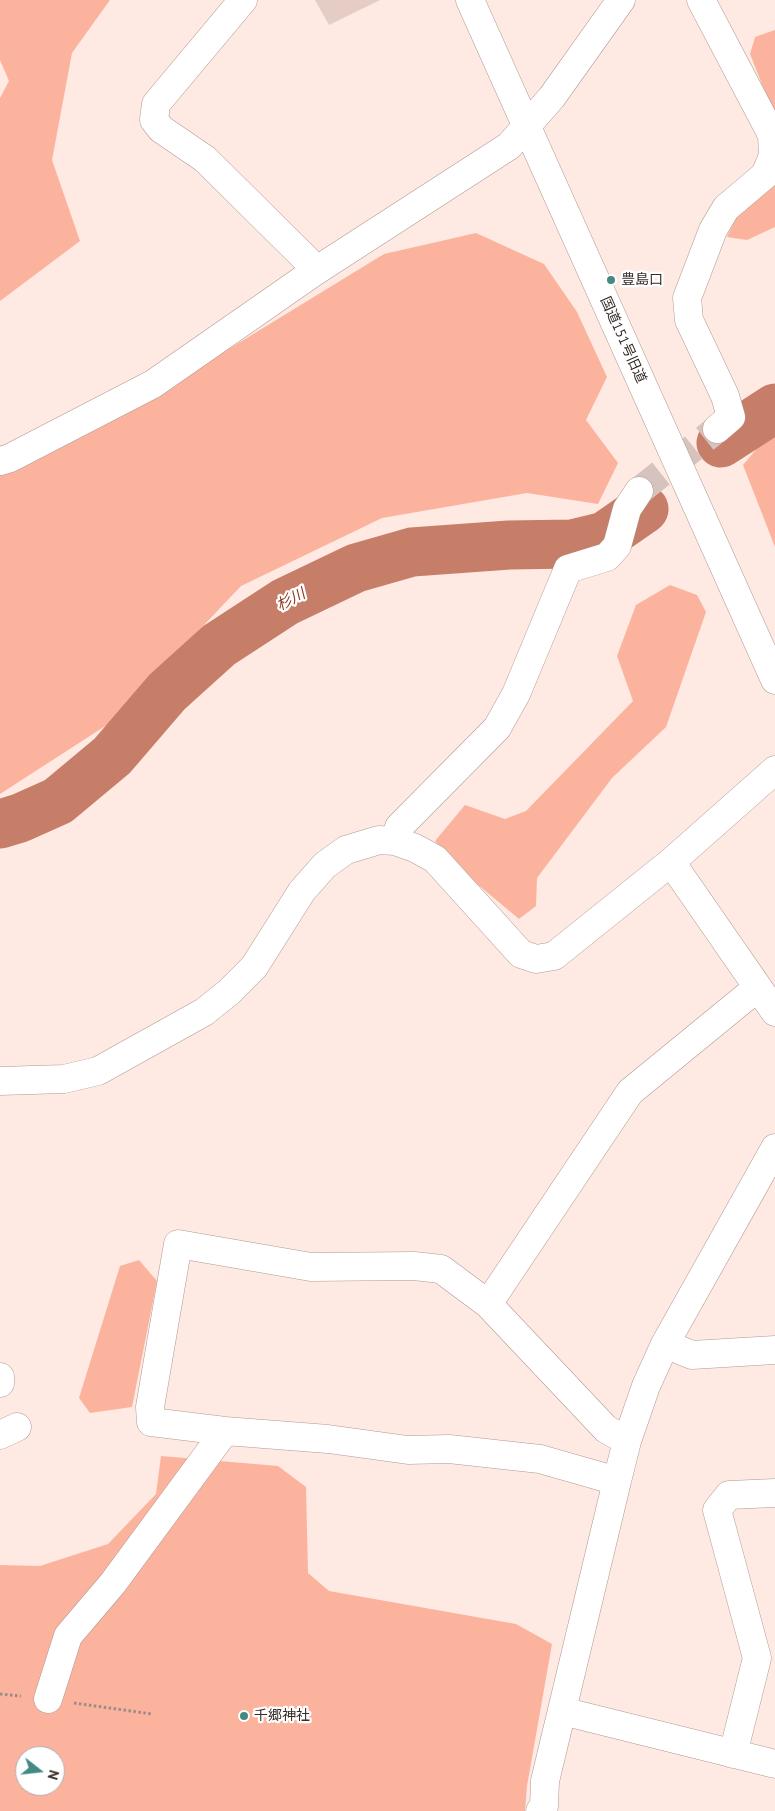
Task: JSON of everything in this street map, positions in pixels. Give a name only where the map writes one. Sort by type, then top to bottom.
[{"type":"street","points":[[243,0],[156,104],[154,120],[161,129],[204,159],[307,260],[314,272]]},
{"type":"street","name":"国道151号旧道","points":[[470,0],[775,680]]},
{"type":"street","points":[[0,461],[18,454],[154,384],[314,272],[509,146],[552,97],[621,0]]},
{"type":"street","points":[[701,0],[772,135],[773,156],[765,175],[726,208],[713,230],[687,298],[689,320],[725,396],[731,418],[717,429]]},
{"type":"street","points":[[395,841],[399,827],[404,821],[497,728],[516,694],[568,569],[607,557],[617,546],[633,500]]},
{"type":"street","points":[[0,1081],[64,1080],[98,1071],[204,1012],[229,992],[254,966],[265,952],[302,891],[325,865],[346,850],[379,840],[395,841],[415,848],[435,859],[521,954],[536,959],[554,956],[671,862],[775,770]]},
{"type":"street","points":[[671,862],[775,1012]]},
{"type":"street","points":[[488,1304],[630,1092],[758,988]]},
{"type":"street","points":[[543,1809],[545,1781],[627,1440],[646,1386],[665,1344],[775,1148]]},
{"type":"street","points":[[616,1481],[540,1459],[450,1449],[408,1450],[328,1439],[225,1431],[151,1422],[150,1407],[178,1244],[311,1267],[414,1266],[441,1269],[488,1304],[606,1429],[627,1440]]},
{"type":"street","points":[[665,1344],[692,1355],[775,1350]]},
{"type":"street","points":[[0,1378],[0,1383]]},
{"type":"street","points":[[48,1699],[68,1636],[114,1583],[225,1431]]},
{"type":"street","points":[[733,1754],[757,1658],[717,1510],[729,1495],[775,1493]]},
{"type":"street","points":[[562,1711],[775,1764]]},
{"type":"shaded area","points":[[0,0],[110,0],[72,53],[52,160],[80,241],[0,301],[0,98],[9,81],[0,60]]},
{"type":"shaded area","points":[[775,30],[775,117],[750,54],[755,37]]},
{"type":"shaded area","points":[[775,173],[775,227],[747,240],[727,237],[738,214]]},
{"type":"shaded area","points":[[476,233],[544,264],[577,312],[607,377],[586,420],[618,463],[598,504],[527,493],[382,518],[241,586],[113,721],[0,794],[0,468],[157,393],[384,254]]},
{"type":"shaded area","points":[[775,427],[775,547],[743,465]]},
{"type":"shaded area","points":[[670,585],[697,595],[706,612],[666,727],[612,778],[537,878],[536,906],[519,919],[458,868],[435,841],[465,805],[505,819],[526,811],[633,701],[617,656],[636,605]]},
{"type":"shaded area","points":[[139,1260],[157,1281],[132,1407],[90,1413],[79,1398],[120,1266]]},
{"type":"shaded area","points":[[161,1456],[278,1466],[306,1487],[308,1573],[329,1591],[516,1624],[552,1644],[527,1786],[525,1811],[0,1811],[0,1565],[40,1566],[108,1544],[156,1494]]},
{"type":"building","points":[[315,0],[380,0],[329,25]]},
{"type":"waterway","name":"杉川","points":[[721,443],[775,408]]},
{"type":"waterway","name":"杉川","points":[[0,824],[20,818],[58,801],[112,756],[167,692],[219,645],[285,602],[356,568],[412,552],[509,545],[572,544],[605,536],[644,509]]},
{"type":"tunnel","points":[[639,491],[717,429]]},
{"type":"place","name":"豊島口","points":[[611,280]]},
{"type":"place","name":"千郷神社","points":[[244,1716]]}]
